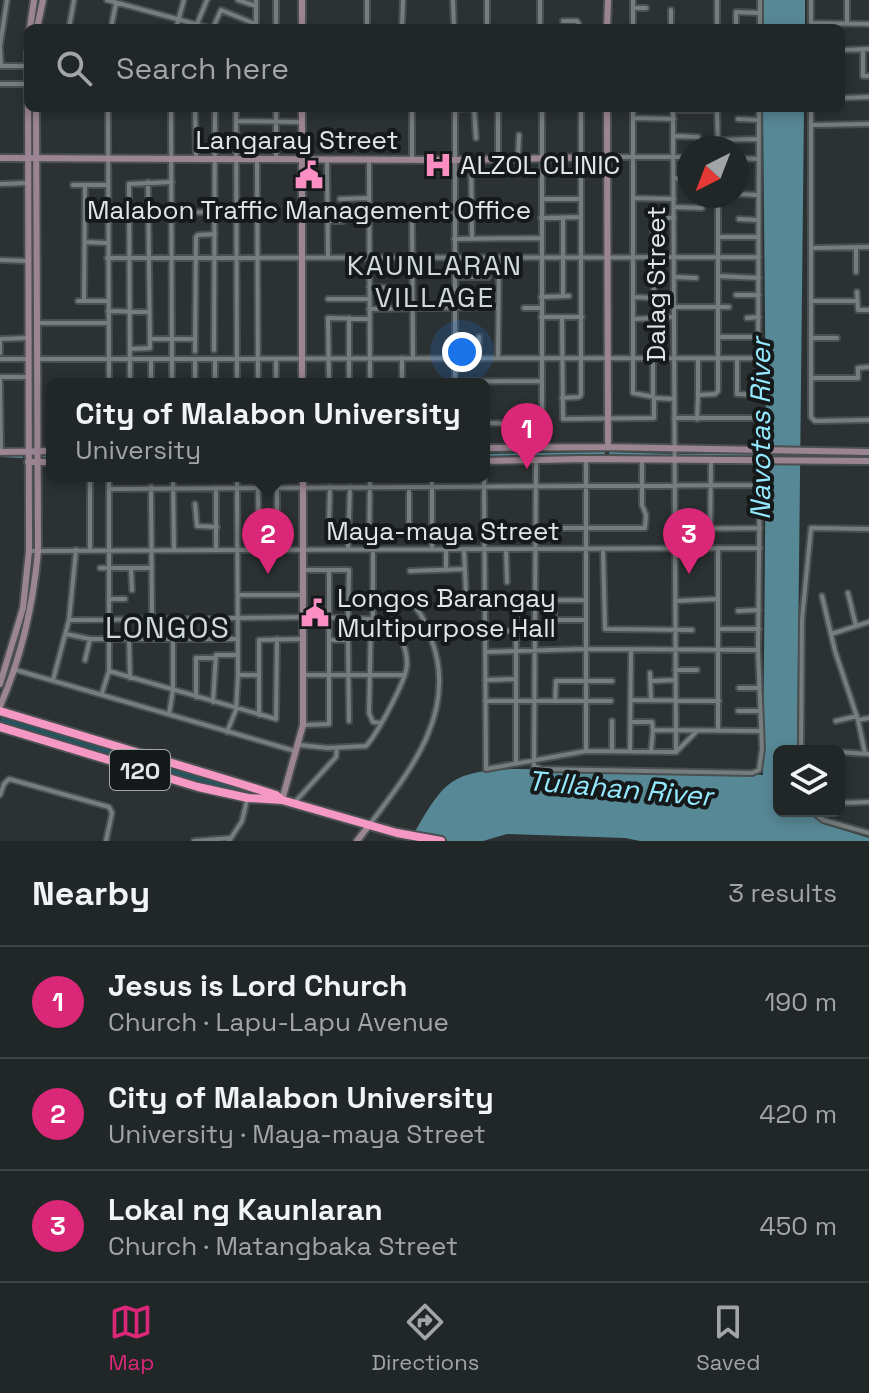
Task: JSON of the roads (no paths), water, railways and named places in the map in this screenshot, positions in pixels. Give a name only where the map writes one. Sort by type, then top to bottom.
[{"type":"highway","name":"120","points":[[0,708],[276,795],[282,800]]},
{"type":"highway","name":"120","points":[[0,727],[198,787],[248,798],[282,800],[441,841]]},
{"type":"main road","points":[[31,24],[34,0]]},
{"type":"main road","points":[[38,24],[43,0]]},
{"type":"main road","points":[[302,0],[302,24]]},
{"type":"main road","points":[[607,24],[608,0]]},
{"type":"main road","points":[[0,684],[23,608],[29,551],[28,377],[31,359],[36,323],[36,112],[28,115],[27,338],[31,359],[37,451],[38,551],[31,609],[16,670],[0,708]]},
{"type":"main road","points":[[302,112],[302,378]]},
{"type":"main road","points":[[607,112],[608,459]]},
{"type":"main road","name":"Langaray Street","points":[[0,158],[235,161],[608,157]]},
{"type":"main road","points":[[490,455],[542,448],[608,447],[869,452]]},
{"type":"main road","points":[[0,452],[46,451]]},
{"type":"main road","points":[[490,456],[536,460],[869,461]]},
{"type":"main road","points":[[28,462],[46,462]]},
{"type":"main road","points":[[282,800],[299,749],[303,725],[303,482]]},
{"type":"main road","points":[[357,841],[370,824]]},
{"type":"street","points":[[7,0],[0,66],[24,66]]},
{"type":"street","points":[[71,24],[74,0]]},
{"type":"street","points":[[107,0],[197,24],[207,0]]},
{"type":"street","points":[[177,24],[184,0]]},
{"type":"street","points":[[238,0],[256,3],[256,24]]},
{"type":"street","points":[[276,0],[276,24]]},
{"type":"street","points":[[367,0],[367,24]]},
{"type":"street","points":[[402,24],[403,0]]},
{"type":"street","points":[[453,0],[454,24]]},
{"type":"street","points":[[487,0],[487,24]]},
{"type":"street","points":[[540,0],[540,24]]},
{"type":"street","points":[[633,0],[633,24]]},
{"type":"street","points":[[717,0],[717,24]]},
{"type":"street","points":[[760,0],[760,24]]},
{"type":"street","points":[[811,0],[811,24]]},
{"type":"street","points":[[847,0],[847,23]]},
{"type":"street","points":[[112,24],[116,1]]},
{"type":"street","points":[[633,8],[646,8]]},
{"type":"street","points":[[214,24],[221,10],[254,24]]},
{"type":"street","points":[[671,10],[671,24]]},
{"type":"street","points":[[736,24],[737,12],[760,13]]},
{"type":"street","points":[[563,21],[577,21],[579,24]]},
{"type":"street","points":[[835,24],[869,24]]},
{"type":"street","points":[[845,50],[866,49],[863,76],[869,76]]},
{"type":"street","points":[[0,84],[24,84]]},
{"type":"street","points":[[845,98],[869,97]]},
{"type":"street","points":[[108,112],[109,378]]},
{"type":"street","points":[[171,112],[172,378]]},
{"type":"street","points":[[195,112],[196,160]]},
{"type":"street","points":[[214,350],[215,112]]},
{"type":"street","points":[[236,112],[237,378]]},
{"type":"street","points":[[276,112],[276,160]]},
{"type":"street","points":[[412,112],[412,160]]},
{"type":"street","points":[[455,112],[455,378]]},
{"type":"street","points":[[475,112],[476,138]]},
{"type":"street","points":[[498,112],[498,159]]},
{"type":"street","points":[[542,112],[542,448]]},
{"type":"street","points":[[562,398],[581,395],[581,112]]},
{"type":"street","points":[[633,112],[633,393],[674,399]]},
{"type":"street","name":"Dalag Street","points":[[673,112],[676,752]]},
{"type":"street","points":[[717,112],[718,136]]},
{"type":"street","points":[[737,358],[737,394],[758,395],[759,112]]},
{"type":"street","points":[[811,112],[813,420],[869,420]]},
{"type":"street","points":[[633,118],[674,119]]},
{"type":"street","points":[[738,119],[759,120]]},
{"type":"street","points":[[236,121],[302,122]]},
{"type":"street","points":[[811,125],[869,124]]},
{"type":"street","points":[[518,158],[519,135]]},
{"type":"street","points":[[749,139],[758,139]]},
{"type":"street","name":"Langaray Street","points":[[608,157],[674,157]]},
{"type":"street","points":[[327,159],[328,258]]},
{"type":"street","points":[[369,159],[370,378]]},
{"type":"street","points":[[749,159],[758,159]]},
{"type":"street","points":[[257,160],[258,378]]},
{"type":"street","points":[[471,160],[472,238]]},
{"type":"street","points":[[129,349],[150,348],[148,182]]},
{"type":"street","points":[[130,378],[129,183],[172,182]]},
{"type":"street","points":[[0,184],[28,183]]},
{"type":"street","points":[[73,185],[108,185]]},
{"type":"street","points":[[85,185],[81,301],[107,301]]},
{"type":"street","points":[[749,195],[758,195]]},
{"type":"street","points":[[340,199],[369,198]]},
{"type":"street","points":[[634,198],[674,199]]},
{"type":"street","points":[[542,199],[581,199]]},
{"type":"street","points":[[369,209],[454,208]]},
{"type":"street","points":[[698,395],[717,393],[718,208]]},
{"type":"street","points":[[107,209],[148,209]]},
{"type":"street","points":[[412,209],[413,358]]},
{"type":"street","points":[[172,213],[215,212]]},
{"type":"street","points":[[257,213],[276,213]]},
{"type":"street","points":[[541,218],[581,217]]},
{"type":"street","points":[[541,297],[566,296],[562,258],[563,218]]},
{"type":"street","points":[[654,298],[653,218],[674,218]]},
{"type":"street","points":[[739,219],[758,220]]},
{"type":"street","points":[[328,221],[343,221]]},
{"type":"street","points":[[195,351],[196,236],[215,234]]},
{"type":"street","points":[[718,237],[758,237]]},
{"type":"street","points":[[454,239],[541,238]]},
{"type":"street","points":[[85,242],[107,243]]},
{"type":"street","points":[[812,248],[869,247]]},
{"type":"street","points":[[856,248],[856,272]]},
{"type":"street","points":[[107,258],[759,257]]},
{"type":"street","points":[[498,358],[499,258]]},
{"type":"street","points":[[0,260],[28,261]]},
{"type":"street","points":[[718,276],[759,278]]},
{"type":"street","points":[[455,277],[488,277]]},
{"type":"street","points":[[674,277],[696,278]]},
{"type":"street","points":[[369,287],[392,288]]},
{"type":"street","points":[[857,292],[858,310],[869,310]]},
{"type":"street","points":[[736,295],[759,295]]},
{"type":"street","points":[[634,297],[673,298]]},
{"type":"street","points":[[328,299],[369,299]]},
{"type":"street","points":[[812,301],[857,301]]},
{"type":"street","points":[[369,309],[498,307]]},
{"type":"street","points":[[673,307],[729,307]]},
{"type":"street","points":[[524,308],[541,308]]},
{"type":"street","points":[[108,311],[149,312]]},
{"type":"street","points":[[541,317],[582,317]]},
{"type":"street","points":[[562,317],[563,419],[652,418],[653,318]]},
{"type":"street","points":[[634,319],[674,317]]},
{"type":"street","points":[[747,318],[759,317]]},
{"type":"street","points":[[329,378],[328,318],[369,319]]},
{"type":"street","points":[[349,318],[349,378]]},
{"type":"street","points":[[36,323],[107,323]]},
{"type":"street","points":[[478,358],[479,337]]},
{"type":"street","points":[[718,337],[759,337]]},
{"type":"street","points":[[27,338],[0,339],[0,356],[31,359],[759,358]]},
{"type":"street","points":[[812,338],[837,338]]},
{"type":"street","points":[[149,339],[195,339]]},
{"type":"street","points":[[402,358],[402,378]]},
{"type":"street","points":[[697,419],[698,358]]},
{"type":"street","points":[[151,359],[151,378]]},
{"type":"street","points":[[195,359],[195,378]]},
{"type":"street","points":[[215,359],[215,378]]},
{"type":"street","points":[[276,359],[276,378]]},
{"type":"street","points":[[812,378],[858,378],[858,368],[869,367]]},
{"type":"street","points":[[0,452],[0,377],[28,377]]},
{"type":"street","points":[[490,382],[541,381]]},
{"type":"street","points":[[674,418],[759,418]]},
{"type":"street","points":[[490,423],[541,424]]},
{"type":"street","points":[[586,459],[586,751]]},
{"type":"street","points":[[536,460],[534,768],[542,769],[757,772],[761,765],[758,650],[760,468]]},
{"type":"street","points":[[710,548],[711,460]]},
{"type":"street","points":[[483,528],[645,528],[642,461]]},
{"type":"street","points":[[90,482],[90,550]]},
{"type":"street","points":[[102,694],[109,671],[109,482]]},
{"type":"street","points":[[173,482],[174,550]]},
{"type":"street","points":[[227,732],[236,710],[238,675],[238,482]]},
{"type":"street","points":[[369,482],[372,619],[369,713],[373,722],[381,723]]},
{"type":"street","points":[[432,482],[432,549]]},
{"type":"street","points":[[483,482],[486,769],[586,751],[676,752],[697,731]]},
{"type":"street","points":[[109,489],[760,485]]},
{"type":"street","points":[[151,487],[152,619]]},
{"type":"street","points":[[258,526],[277,523],[277,487]]},
{"type":"street","points":[[329,519],[330,487]]},
{"type":"street","points":[[348,550],[350,487]]},
{"type":"street","points":[[409,487],[409,526]]},
{"type":"street","points":[[216,488],[216,550]]},
{"type":"street","points":[[258,488],[259,550]]},
{"type":"street","points":[[195,504],[197,526],[217,527]]},
{"type":"street","points":[[674,529],[760,528]]},
{"type":"street","points":[[801,745],[802,619],[811,528],[869,529]]},
{"type":"street","points":[[718,548],[718,731]]},
{"type":"street","name":"Maya-maya Street","points":[[29,551],[760,548]]},
{"type":"street","points":[[446,549],[446,570]]},
{"type":"street","points":[[464,549],[466,595],[485,609]]},
{"type":"street","points":[[506,549],[507,582]]},
{"type":"street","points":[[603,549],[605,629],[692,630]]},
{"type":"street","points":[[53,680],[69,620],[76,550]]},
{"type":"street","points":[[100,568],[152,568]]},
{"type":"street","points":[[131,568],[132,590]]},
{"type":"street","points":[[410,571],[464,569]]},
{"type":"street","points":[[303,570],[349,570],[348,618]]},
{"type":"street","points":[[303,725],[328,725],[329,570]]},
{"type":"street","points":[[848,593],[856,626]]},
{"type":"street","points":[[238,595],[303,595]]},
{"type":"street","points":[[822,596],[867,753],[845,752]]},
{"type":"street","points":[[109,599],[125,599]]},
{"type":"street","points":[[370,824],[423,749],[440,689],[437,653],[417,607],[408,599]]},
{"type":"street","points":[[675,601],[718,599]]},
{"type":"street","points":[[554,600],[554,631]]},
{"type":"street","points":[[485,601],[585,600]]},
{"type":"street","points":[[738,611],[759,610]]},
{"type":"street","points":[[516,611],[516,763]]},
{"type":"street","points":[[169,714],[173,690],[173,619]]},
{"type":"street","points":[[16,670],[227,732],[299,749],[366,746],[405,675],[407,662],[405,648],[395,629],[377,624],[372,619],[69,620]]},
{"type":"street","points":[[554,620],[585,620]]},
{"type":"street","points":[[831,634],[869,622]]},
{"type":"street","points":[[719,629],[759,629]]},
{"type":"street","points":[[483,631],[516,631]]},
{"type":"street","points":[[66,634],[90,639],[237,639]]},
{"type":"street","points":[[85,660],[90,639]]},
{"type":"street","points":[[129,639],[130,678]]},
{"type":"street","points":[[109,671],[236,710],[277,717],[277,639]]},
{"type":"street","points":[[259,715],[259,640],[303,639]]},
{"type":"street","points":[[329,640],[348,640],[349,721]]},
{"type":"street","points":[[630,751],[631,649]]},
{"type":"street","points":[[484,652],[758,650]]},
{"type":"street","points":[[213,702],[216,655],[237,655]]},
{"type":"street","points":[[196,697],[196,658],[216,658]]},
{"type":"street","points":[[675,670],[697,670]]},
{"type":"street","points":[[650,673],[651,700]]},
{"type":"street","points":[[238,675],[259,675]]},
{"type":"street","points":[[304,675],[405,675]]},
{"type":"street","points":[[485,680],[516,679]]},
{"type":"street","points":[[651,681],[675,680]]},
{"type":"street","points":[[555,701],[555,681],[612,681]]},
{"type":"street","points":[[739,688],[759,688]]},
{"type":"street","points":[[631,700],[719,701]]},
{"type":"street","points":[[485,701],[611,701]]},
{"type":"street","points":[[738,711],[760,711]]},
{"type":"street","points":[[836,721],[869,718]]},
{"type":"street","points":[[612,721],[612,751]]},
{"type":"street","points":[[631,722],[652,722],[651,752]]},
{"type":"street","points":[[653,730],[761,731]]},
{"type":"street","points":[[294,803],[336,757],[337,748]]},
{"type":"street","points":[[0,795],[9,779],[109,807],[112,813],[106,841]]},
{"type":"street","points":[[194,841],[230,839],[242,821],[248,798]]},
{"type":"street","points":[[845,803],[869,802]]},
{"type":"street","points":[[820,817],[869,833]]},
{"type":"water","points":[[762,0],[805,0],[805,24],[763,24]]},
{"type":"water","name":"Tullahan River","points":[[763,112],[804,112],[797,745],[773,745],[773,817],[814,817],[823,824],[869,838],[869,841],[640,841],[507,834],[483,841],[409,841],[445,787],[465,776],[481,772],[517,769],[763,775],[766,426]]},
{"type":"waterway","points":[[490,455],[604,453]]},
{"type":"waterway","points":[[610,453],[671,455]]},
{"type":"waterway","name":"Navotas River","points":[[677,455],[764,455]]},
{"type":"waterway","points":[[0,456],[22,457]]},
{"type":"place","name":"ALZOL CLINIC","points":[[438,165]]},
{"type":"place","name":"Malabon Traffic Management Office","points":[[309,175]]},
{"type":"place","name":"Jesus is Lord Church","points":[[527,469]]},
{"type":"place","name":"City of Malabon University","points":[[268,574]]},
{"type":"place","name":"Lokal ng Kaunlaran","points":[[689,574]]},
{"type":"place","name":"Longos Barangay Multipurpose Hall","points":[[315,613]]},
{"type":"district","name":"KAUNLARAN VILLAGE","points":[[435,281]]},
{"type":"district","name":"LONGOS","points":[[168,627]]}]
